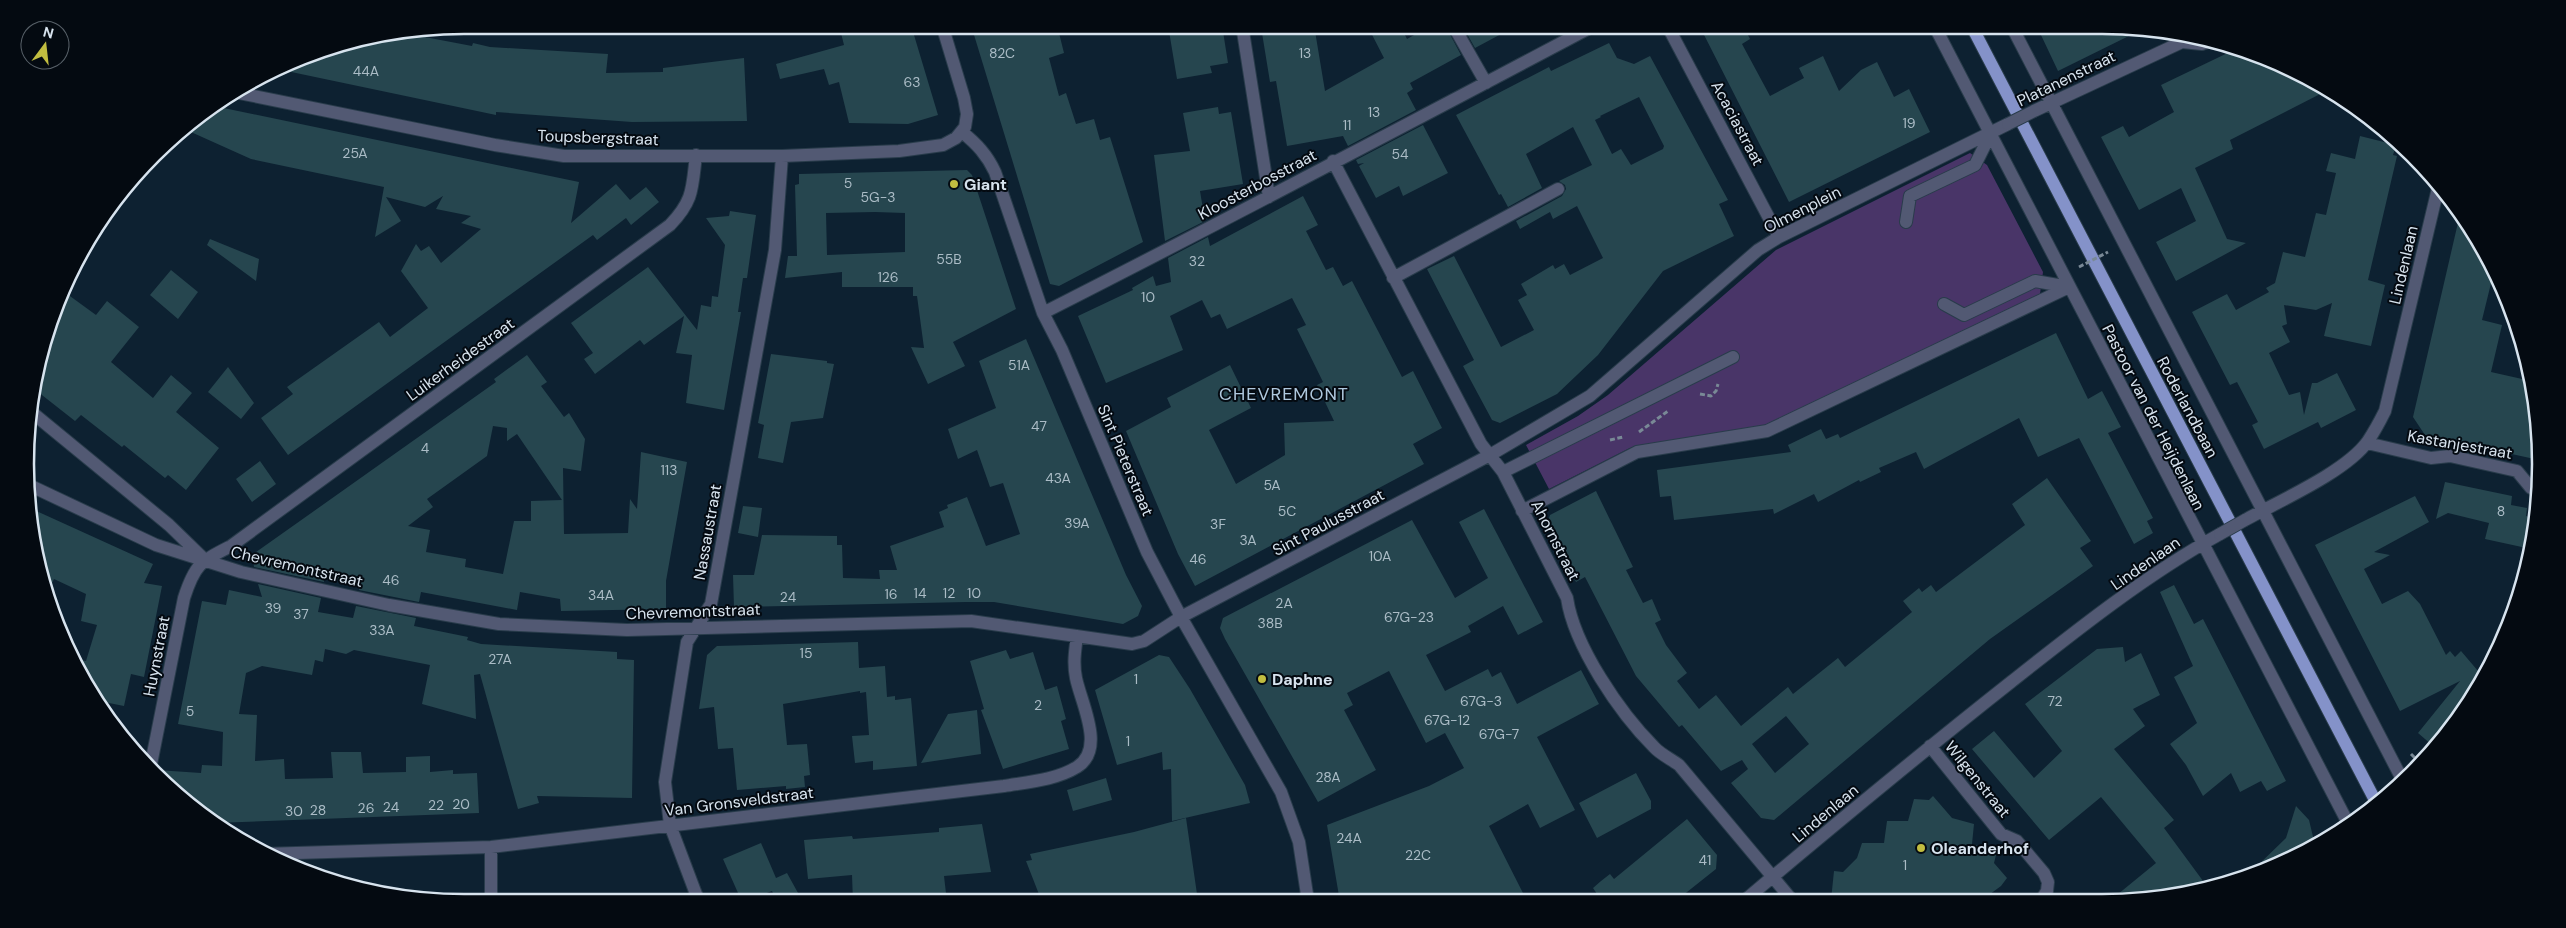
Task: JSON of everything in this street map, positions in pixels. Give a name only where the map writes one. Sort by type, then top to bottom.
[{"type":"main road","name":"Roderlandbaan","points":[[1976,34],[2373,797]]},
{"type":"street","points":[[945,34],[964,98],[967,118],[962,132]]},
{"type":"street","points":[[1243,34],[1269,198]]},
{"type":"street","points":[[1459,34],[1486,83]]},
{"type":"street","name":"Kloosterbosstraat","points":[[1043,313],[1269,198],[1333,161],[1579,34]]},
{"type":"street","name":"Acaciastraat","points":[[1673,34],[1779,236]]},
{"type":"street","name":"Pastoor van der Heijdenlaan","points":[[1939,34],[2346,819]]},
{"type":"street","points":[[2016,34],[2400,774]]},
{"type":"street","name":"Platanenstraat","points":[[1991,133],[2051,102],[2182,42],[2189,43]]},
{"type":"street","name":"Toupsbergstraat","points":[[244,94],[528,152],[564,156],[782,156],[899,151],[943,145],[962,132]]},
{"type":"street","name":"Sint Pieterstraat","points":[[962,132],[976,143],[989,158],[1043,313],[1062,350],[1147,552],[1181,617],[1281,792],[1299,842],[1307,894]]},
{"type":"street","points":[[1906,222],[1910,196],[1975,165],[1991,133]]},
{"type":"street","name":"Olmenplein","points":[[1490,455],[1590,396],[1758,250],[1779,236],[1991,133]]},
{"type":"street","name":"Luikerheidestraat","points":[[204,560],[231,546],[670,225],[683,211],[692,195],[696,155]]},
{"type":"street","name":"Nassaustraat","points":[[696,894],[670,825],[665,782],[687,642],[711,604],[775,250],[782,156]]},
{"type":"street","name":"Ahornstraat","points":[[1333,161],[1481,444],[1503,472],[1568,598],[1570,618],[1608,691],[1655,749],[1679,764],[1787,894]]},
{"type":"street","points":[[1393,278],[1558,189]]},
{"type":"street","name":"Lindenlaan","points":[[1753,894],[1930,746],[2073,633],[2202,544],[2330,473],[2367,442],[2385,411],[2436,193]]},
{"type":"street","points":[[1944,304],[1964,315],[2035,282],[2068,286]]},
{"type":"street","points":[[1522,511],[1637,452],[1664,446],[1742,437],[1767,431],[2068,286]]},
{"type":"street","points":[[1503,472],[1733,357]]},
{"type":"street","name":"Chevremontstraat","points":[[36,416],[169,524],[204,560]]},
{"type":"street","name":"Kastanjestraat","points":[[2367,442],[2430,458],[2450,456],[2518,471],[2531,488]]},
{"type":"street","name":"Sint Paulusstraat","points":[[1181,617],[1490,455]]},
{"type":"street","name":"Chevremontstraat","points":[[35,488],[156,544],[241,572],[380,603],[500,624],[627,630],[956,620],[1132,644],[1144,641],[1181,617]]},
{"type":"street","name":"Huynstraat","points":[[152,759],[184,598],[192,574],[204,560]]},
{"type":"street","name":"Van Gronsveldstraat","points":[[282,853],[491,847],[1004,786],[1056,776],[1078,766],[1088,757],[1092,739],[1075,669],[1077,636]]},
{"type":"street","name":"Wilgenstraat","points":[[1930,746],[2001,834],[2017,841],[2044,873],[2048,882],[2045,894]]},
{"type":"street","points":[[490,894],[491,847]]},
{"type":"path","points":[[2079,267],[2108,252]]},
{"type":"shaded area","points":[[1970,153],[1987,165],[2043,272],[2040,294],[1761,427],[1630,448],[1549,489],[1526,445],[1578,416],[1608,395],[1776,250]]},
{"type":"building","points":[[841,34],[914,34],[938,115],[908,124],[849,123],[839,82],[829,85],[824,69],[780,79],[776,64],[844,45]]},
{"type":"building","points":[[974,34],[1059,34],[1064,53],[1049,58],[1059,96],[1066,93],[1076,124],[1094,119],[1100,140],[1110,137],[1143,242],[1059,286],[1050,284]]},
{"type":"building","points":[[1170,34],[1223,34],[1228,63],[1210,66],[1212,73],[1177,79]]},
{"type":"building","points":[[1262,34],[1316,34],[1325,91],[1384,58],[1372,34],[1404,34],[1407,39],[1416,34],[1450,34],[1461,55],[1410,83],[1413,89],[1407,93],[1416,110],[1348,146],[1343,136],[1287,146],[1276,81],[1270,82]]},
{"type":"building","points":[[1467,34],[1501,34],[1475,48]]},
{"type":"building","points":[[1704,34],[1748,34],[1750,39],[1742,44],[1770,96],[1804,78],[1799,68],[1823,56],[1839,91],[1861,70],[1877,62],[1894,97],[1909,89],[1930,132],[1789,202]]},
{"type":"building","points":[[2102,34],[2131,35],[2058,71],[2041,35]]},
{"type":"building","points":[[420,36],[472,46],[473,43],[490,47],[608,54],[606,73],[663,72],[663,68],[744,58],[747,121],[632,122],[496,112],[496,115],[289,71],[353,48]]},
{"type":"building","points":[[1609,43],[1617,58],[1634,64],[1650,56],[1728,200],[1719,204],[1734,236],[1663,271],[1598,355],[1557,394],[1500,423],[1492,420],[1463,366],[1474,360],[1427,269],[1454,256],[1501,347],[1534,330],[1518,300],[1527,295],[1521,284],[1553,265],[1555,269],[1564,264],[1570,275],[1603,258],[1577,206],[1553,219],[1550,212],[1520,229],[1516,221],[1562,196],[1566,189],[1565,185],[1559,181],[1592,165],[1573,127],[1526,154],[1542,188],[1508,207],[1501,194],[1499,195],[1456,115],[1549,67],[1551,71]],"holes":[[[1639,97],[1664,146],[1663,149],[1631,165],[1621,149],[1612,154],[1595,120]]]},
{"type":"building","points":[[2228,53],[2267,67],[2321,94],[2230,140],[2233,149],[2195,168],[2227,239],[2246,243],[2176,281],[2156,242],[2196,221],[2181,188],[2139,210],[2101,137],[2123,126],[2129,137],[2174,112],[2161,85]]},
{"type":"building","points":[[1218,107],[1219,114],[1231,112],[1243,184],[1200,191],[1205,221],[1165,241],[1154,155],[1190,151],[1183,113]]},
{"type":"building","points":[[223,108],[579,182],[571,223],[616,184],[630,200],[646,187],[659,202],[631,225],[626,218],[597,240],[593,235],[288,455],[261,418],[293,394],[287,387],[379,322],[390,337],[428,308],[401,271],[416,244],[421,251],[429,246],[441,263],[481,229],[461,223],[471,216],[436,209],[443,196],[425,207],[386,197],[401,221],[375,237],[384,187],[251,159],[191,132]]},
{"type":"building","points":[[1423,125],[1448,173],[1403,196],[1399,186],[1376,198],[1359,166],[1364,163],[1358,164],[1356,160]]},
{"type":"building","points":[[2360,136],[2388,143],[2395,149],[2393,155],[2397,156],[2368,280],[2385,285],[2371,346],[2324,336],[2332,303],[2316,310],[2284,305],[2287,324],[2282,326],[2290,342],[2269,353],[2289,395],[2300,392],[2304,415],[2312,383],[2317,383],[2337,373],[2356,410],[2321,428],[2318,422],[2264,449],[2252,425],[2258,422],[2237,382],[2230,385],[2192,312],[2227,294],[2236,310],[2269,292],[2266,288],[2275,283],[2283,252],[2305,257],[2316,213],[2326,215],[2336,173],[2326,171],[2331,153],[2355,159]]},
{"type":"building","points":[[967,170],[972,175],[1016,309],[953,342],[965,366],[928,384],[911,347],[924,348],[917,296],[913,296],[913,287],[842,287],[842,272],[785,278],[788,256],[797,256],[795,185],[799,184],[799,174]],"holes":[[[826,213],[905,213],[905,252],[827,255]]]},
{"type":"building","points":[[1303,196],[1318,225],[1306,231],[1326,270],[1333,267],[1343,286],[1352,281],[1402,377],[1413,371],[1442,428],[1413,444],[1424,464],[1195,586],[1178,554],[1126,431],[1171,407],[1167,398],[1230,365],[1251,408],[1209,430],[1236,484],[1285,455],[1284,423],[1334,421],[1317,385],[1323,382],[1297,329],[1306,325],[1292,298],[1227,329],[1220,314],[1211,318],[1202,300],[1170,316],[1183,350],[1106,383],[1078,316],[1133,290],[1132,288],[1153,276],[1156,286],[1171,282],[1168,258],[1208,237],[1210,246]]},
{"type":"building","points":[[730,211],[756,215],[747,278],[743,278],[738,312],[741,312],[724,410],[686,403],[692,355],[676,353],[684,316],[644,345],[640,340],[595,374],[584,359],[593,353],[571,323],[648,267],[697,330],[701,305],[711,307],[712,296],[718,297],[725,245],[706,218],[729,216]]},
{"type":"building","points":[[2458,222],[2475,249],[2491,282],[2482,320],[2502,325],[2491,372],[2524,379],[2529,408],[2532,458],[2425,435],[2413,417]]},
{"type":"building","points":[[210,239],[259,259],[256,281],[207,245]]},
{"type":"building","points":[[171,270],[198,292],[178,319],[150,295]]},
{"type":"building","points":[[69,295],[96,315],[107,301],[139,327],[111,362],[153,398],[171,375],[192,393],[176,412],[219,448],[186,490],[168,475],[165,478],[124,445],[122,447],[81,415],[75,421],[40,393],[48,353]]},
{"type":"building","points":[[2056,333],[2088,399],[2102,391],[2121,427],[2108,433],[2153,518],[2147,521],[2153,533],[2134,544],[2079,438],[2038,457],[2019,418],[1924,469],[1916,452],[1879,468],[1881,472],[1860,482],[1859,480],[1818,502],[1814,494],[1774,514],[1773,509],[1674,520],[1671,496],[1660,497],[1657,470],[1791,452],[1788,445],[1821,429],[1826,439],[1838,434],[1840,438]]},
{"type":"building","points":[[1026,339],[1126,575],[1142,606],[1138,616],[1123,624],[994,602],[734,607],[733,575],[754,575],[762,535],[837,536],[837,545],[842,545],[843,578],[880,579],[879,570],[897,570],[890,546],[944,527],[939,512],[948,508],[947,505],[967,497],[986,546],[1020,534],[1003,483],[990,487],[977,450],[958,459],[948,429],[996,408],[979,361]]},
{"type":"building","points":[[771,354],[827,361],[827,363],[834,364],[823,418],[791,422],[783,463],[758,458],[764,425],[758,423]]},
{"type":"building","points":[[527,355],[547,382],[541,386],[564,417],[569,413],[585,439],[581,471],[563,468],[564,534],[628,533],[630,499],[637,509],[641,452],[687,462],[666,581],[666,609],[561,611],[560,599],[520,592],[517,610],[421,592],[419,602],[359,590],[360,584],[324,577],[324,582],[254,567],[252,555],[496,382],[494,379]],"holes":[[[493,426],[507,428],[507,441],[517,434],[562,500],[531,501],[531,521],[514,521],[503,574],[465,567],[466,559],[426,552],[430,530],[408,526],[433,507],[427,499],[487,456]]]},
{"type":"building","points":[[228,367],[254,403],[241,419],[208,392]]},
{"type":"building","points":[[260,461],[276,484],[252,502],[236,479]]},
{"type":"building","points":[[2047,478],[2091,541],[2080,548],[2093,566],[1990,639],[1774,820],[1761,818],[1731,783],[1748,769],[1742,760],[1721,771],[1682,725],[1679,727],[1636,676],[1585,577],[1576,582],[1546,525],[1550,515],[1596,491],[1633,567],[1626,570],[1643,603],[1652,599],[1661,620],[1655,623],[1666,645],[1687,673],[1677,681],[1699,709],[1716,695],[1741,726],[1788,687],[1793,694],[1838,658],[1845,667],[1912,612],[1903,601],[1919,588],[1922,592],[1931,585],[1936,592],[2025,525],[2012,504]],"holes":[[[1786,716],[1809,744],[1775,773],[1752,744]]]},
{"type":"building","points":[[2445,482],[2512,496],[2511,505],[2527,508],[2526,516],[2529,517],[2524,547],[2485,539],[2489,523],[2448,513],[2436,519]]},
{"type":"building","points":[[2415,496],[2429,522],[2374,552],[2390,555],[2364,569],[2382,604],[2408,591],[2420,604],[2446,655],[2450,651],[2455,657],[2461,651],[2479,672],[2460,703],[2429,743],[2418,733],[2460,681],[2400,711],[2315,545]]},
{"type":"building","points":[[743,506],[762,508],[758,537],[738,533]]},
{"type":"building","points":[[1484,509],[1543,622],[1518,635],[1503,606],[1468,626],[1471,632],[1426,655],[1445,691],[1488,669],[1492,677],[1501,672],[1517,704],[1581,670],[1599,704],[1537,737],[1575,810],[1540,828],[1528,804],[1489,826],[1523,894],[1339,894],[1327,825],[1429,786],[1464,768],[1445,733],[1426,743],[1389,671],[1347,693],[1353,705],[1344,710],[1376,770],[1318,802],[1225,639],[1220,628],[1223,618],[1412,520],[1455,598],[1488,578],[1459,522]]},
{"type":"building","points":[[36,511],[153,564],[144,583],[162,586],[144,677],[131,674],[124,706],[106,702],[81,660],[86,661],[97,625],[81,621],[86,594],[54,579],[51,585],[42,548]]},
{"type":"building","points":[[258,584],[321,598],[318,612],[353,618],[356,606],[416,618],[414,626],[468,637],[467,640],[481,644],[617,652],[617,659],[634,660],[632,798],[537,796],[539,803],[518,809],[480,674],[474,675],[476,719],[422,704],[430,665],[354,650],[346,654],[325,649],[323,662],[315,660],[312,675],[262,666],[246,673],[239,714],[257,715],[255,761],[284,759],[285,779],[333,778],[331,752],[361,752],[363,773],[406,772],[406,757],[430,756],[430,772],[453,770],[453,774],[477,773],[479,813],[226,823],[180,787],[162,770],[201,773],[202,765],[222,766],[223,732],[178,724],[202,601],[226,605],[229,590],[262,597]]},
{"type":"building","points":[[2174,585],[2194,624],[2203,619],[2286,781],[2267,791],[2261,781],[2240,792],[2231,773],[2203,796],[2186,765],[2170,744],[2197,723],[2174,677],[2193,666],[2160,592]]},
{"type":"building","points":[[858,642],[859,668],[885,666],[887,697],[895,696],[895,700],[911,698],[917,766],[873,770],[873,761],[855,763],[852,736],[869,735],[866,692],[860,693],[860,691],[783,704],[787,745],[807,744],[810,775],[804,776],[805,787],[786,789],[786,786],[737,790],[733,748],[718,749],[714,707],[699,709],[707,655],[717,646]]},
{"type":"building","points":[[2123,647],[2125,662],[2141,653],[2160,695],[2133,709],[2145,726],[2114,749],[2174,820],[2164,828],[2204,882],[2158,891],[2119,893],[2156,863],[2101,797],[2049,840],[1972,749],[1994,731],[2034,778],[2062,751],[2025,704],[2097,649]]},
{"type":"building","points":[[1006,650],[1010,659],[1033,652],[1045,690],[1057,686],[1066,719],[1061,721],[1069,749],[1003,769],[981,710],[984,709],[970,661]]},
{"type":"building","points":[[1159,655],[1169,657],[1190,689],[1245,785],[1250,803],[1172,821],[1171,769],[1163,770],[1162,752],[1117,765],[1095,690]]},
{"type":"building","points":[[977,710],[981,754],[921,763],[948,714]]},
{"type":"building","points":[[1636,773],[1651,801],[1651,809],[1597,838],[1579,803]]},
{"type":"building","points":[[1106,778],[1112,800],[1073,811],[1067,790]]},
{"type":"building","name":"Oleanderhof","points":[[1933,796],[1952,818],[1974,824],[1972,844],[1997,851],[1994,863],[2007,878],[2001,886],[1990,894],[1832,894],[1834,871],[1843,872],[1857,858],[1862,843],[1884,843],[1887,821],[1908,821],[1914,799],[1929,800]]},
{"type":"building","points":[[2296,806],[2309,820],[2314,839],[2259,864],[2286,838]]},
{"type":"building","points":[[1186,818],[1197,894],[1039,894],[1026,861],[1032,860],[1030,854],[1134,832]]},
{"type":"building","points":[[1687,819],[1717,855],[1716,869],[1685,894],[1597,894],[1593,888],[1610,874],[1614,879]]},
{"type":"building","points":[[982,824],[991,872],[944,876],[946,894],[853,894],[852,875],[808,879],[804,840],[852,836],[853,839],[939,832],[939,828]]},
{"type":"building","points":[[761,843],[776,878],[787,873],[799,894],[773,894],[772,891],[764,894],[738,894],[723,859]]},
{"type":"place","name":"Giant","points":[[954,184]]},
{"type":"place","name":"Daphne","points":[[1262,679]]},
{"type":"place","name":"Oleanderhof","points":[[1921,848]]},
{"type":"district","name":"CHEVREMONT","points":[[1284,394]]}]
